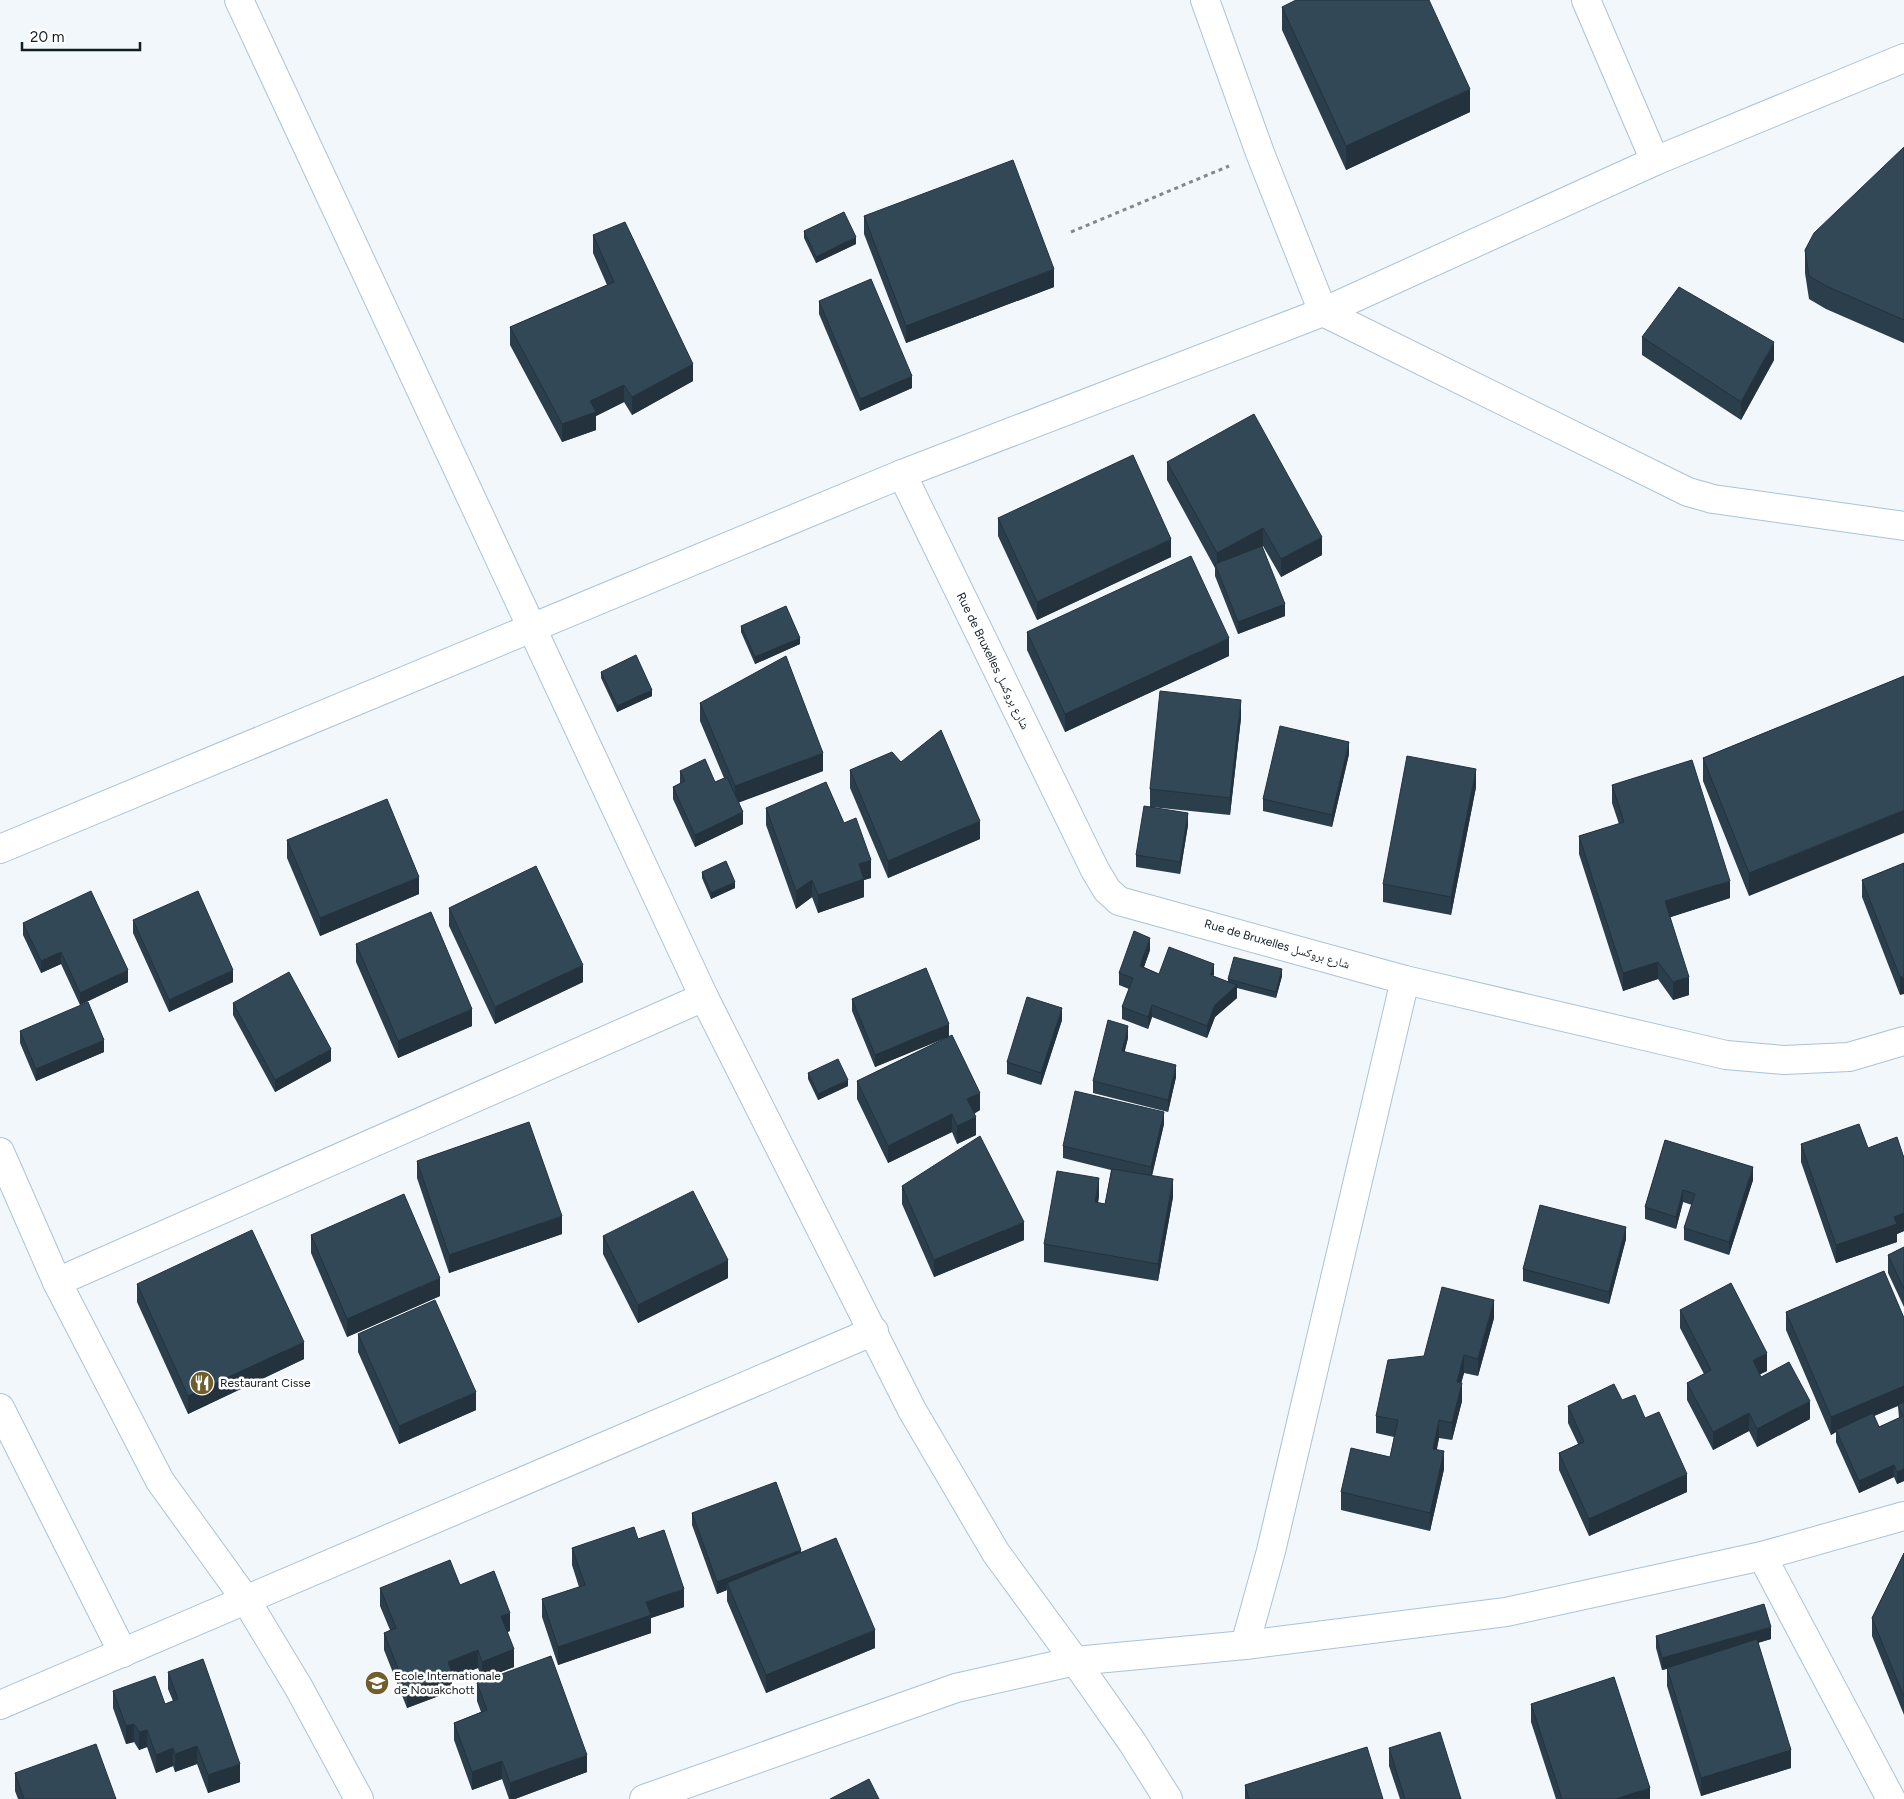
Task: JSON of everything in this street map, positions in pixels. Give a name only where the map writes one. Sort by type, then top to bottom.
[{"type":"street","points":[[239,0],[704,998],[874,1331],[912,1410],[996,1553],[1075,1660],[1132,1742],[1168,1799]]},
{"type":"street","points":[[1206,0],[1260,153],[1323,312],[1688,492],[1713,499],[1904,526]]},
{"type":"street","points":[[1586,0],[1655,161]]},
{"type":"street","points":[[0,848],[902,474],[1323,312],[1655,161],[1904,58]]},
{"type":"street","name":"Rue de Bruxelles شارع بروكسل","points":[[902,474],[1095,870],[1107,890],[1119,901],[1405,980],[1726,1055],[1784,1060],[1849,1057],[1904,1041]]},
{"type":"street","points":[[1245,1645],[1271,1551],[1405,980]]},
{"type":"street","points":[[57,1282],[704,998]]},
{"type":"street","points":[[0,1152],[57,1282],[160,1481],[246,1600],[299,1688],[359,1799]]},
{"type":"street","points":[[0,1705],[874,1331]]},
{"type":"street","points":[[0,1408],[123,1653]]},
{"type":"street","points":[[644,1799],[956,1688],[1075,1660],[1245,1645],[1506,1612],[1762,1556],[1904,1516]]},
{"type":"street","points":[[1762,1556],[1891,1799]]},
{"type":"path","points":[[1071,232],[1260,153]]},
{"type":"building","points":[[1296,0],[1429,0],[1470,89],[1346,146],[1282,7]]},
{"type":"building","points":[[1904,147],[1904,320],[1826,286],[1809,276],[1805,250],[1814,233]]},
{"type":"building","points":[[1013,160],[1054,269],[906,326],[864,216]]},
{"type":"building","points":[[844,212],[856,237],[816,257],[804,231]]},
{"type":"building","points":[[625,222],[693,364],[632,397],[624,385],[590,401],[596,412],[562,424],[510,327],[614,282],[593,235]]},
{"type":"building","points":[[871,279],[912,376],[860,399],[819,301]]},
{"type":"building","points":[[1679,287],[1774,342],[1741,402],[1642,337]]},
{"type":"building","points":[[1254,414],[1322,537],[1281,559],[1263,528],[1217,553],[1167,462]]},
{"type":"building","points":[[1133,455],[1171,539],[1037,602],[998,518]]},
{"type":"building","points":[[1262,546],[1285,604],[1238,622],[1215,564]]},
{"type":"building","points":[[1191,556],[1229,638],[1065,714],[1027,632]]},
{"type":"building","points":[[786,606],[800,638],[755,657],[741,626]]},
{"type":"building","points":[[636,655],[652,690],[617,706],[601,672]]},
{"type":"building","points":[[786,656],[823,753],[735,786],[700,703]]},
{"type":"building","points":[[1904,676],[1904,810],[1749,873],[1703,758]]},
{"type":"building","points":[[1160,691],[1241,700],[1230,798],[1150,789]]},
{"type":"building","points":[[1280,726],[1349,742],[1332,815],[1263,799]]},
{"type":"building","points":[[941,730],[980,821],[888,861],[850,770],[892,752],[901,762]]},
{"type":"building","points":[[1407,756],[1476,769],[1451,897],[1383,884]]},
{"type":"building","points":[[705,759],[715,782],[727,777],[743,812],[695,835],[673,787],[685,781],[680,771]]},
{"type":"building","points":[[1692,760],[1730,881],[1665,901],[1689,977],[1673,982],[1658,962],[1623,973],[1579,836],[1624,822],[1612,785]]},
{"type":"building","points":[[826,782],[844,823],[856,818],[871,860],[859,864],[864,879],[818,895],[812,880],[796,891],[766,808]]},
{"type":"building","points":[[387,799],[419,877],[320,918],[287,840]]},
{"type":"building","points":[[1144,806],[1188,813],[1180,862],[1136,855]]},
{"type":"building","points":[[726,861],[735,882],[711,893],[702,872]]},
{"type":"building","points":[[1904,863],[1904,976],[1900,977],[1862,880]]},
{"type":"building","points":[[536,866],[583,965],[495,1007],[449,908]]},
{"type":"building","points":[[91,891],[128,970],[80,993],[61,952],[41,961],[23,923]]},
{"type":"building","points":[[198,891],[233,970],[169,1000],[133,920]]},
{"type":"building","points":[[431,912],[472,1009],[398,1041],[356,944]]},
{"type":"building","points":[[1134,931],[1150,938],[1140,966],[1159,974],[1169,947],[1214,964],[1210,975],[1237,985],[1215,1005],[1207,1026],[1152,1005],[1148,1017],[1122,1007],[1133,978],[1119,973]]},
{"type":"building","points":[[1234,957],[1282,969],[1276,992],[1228,979]]},
{"type":"building","points":[[926,968],[949,1024],[875,1055],[852,999]]},
{"type":"building","points":[[289,972],[331,1049],[275,1080],[233,1003]]},
{"type":"building","points":[[1027,997],[1062,1008],[1041,1073],[1007,1062]]},
{"type":"building","points":[[88,1002],[104,1040],[36,1069],[20,1031]]},
{"type":"building","points":[[1108,1020],[1128,1026],[1122,1051],[1176,1065],[1168,1100],[1093,1081]]},
{"type":"building","points":[[952,1035],[980,1093],[967,1099],[976,1117],[957,1126],[952,1114],[888,1146],[857,1081]]},
{"type":"building","points":[[838,1059],[848,1080],[818,1094],[808,1073]]},
{"type":"building","points":[[1075,1091],[1164,1112],[1151,1167],[1063,1146]]},
{"type":"building","points":[[529,1122],[562,1216],[449,1255],[417,1161]]},
{"type":"building","points":[[1859,1124],[1868,1148],[1897,1137],[1904,1158],[1904,1213],[1894,1217],[1897,1224],[1836,1245],[1801,1144]]},
{"type":"building","points":[[980,1136],[1024,1222],[934,1260],[902,1186]]},
{"type":"building","points":[[1665,1140],[1753,1167],[1729,1242],[1684,1228],[1695,1194],[1683,1190],[1676,1217],[1645,1207]]},
{"type":"building","points":[[1112,1169],[1173,1179],[1158,1264],[1044,1244],[1057,1171],[1099,1178],[1095,1202],[1105,1204]]},
{"type":"building","points":[[693,1191],[728,1260],[638,1305],[603,1236]]},
{"type":"building","points":[[404,1194],[440,1278],[347,1319],[311,1235]]},
{"type":"building","points":[[1540,1205],[1626,1227],[1609,1292],[1523,1269]]},
{"type":"building","points":[[252,1230],[304,1342],[188,1396],[137,1284]]},
{"type":"building","points":[[1904,1247],[1904,1289],[1888,1255]]},
{"type":"building","points":[[1884,1271],[1904,1318],[1904,1386],[1831,1417],[1786,1312]]},
{"type":"building","points":[[1731,1283],[1767,1353],[1753,1360],[1761,1377],[1789,1362],[1810,1401],[1757,1429],[1749,1413],[1713,1432],[1687,1383],[1711,1370],[1680,1310]]},
{"type":"building","points":[[1442,1287],[1494,1300],[1478,1359],[1464,1355],[1457,1382],[1462,1383],[1452,1423],[1439,1420],[1433,1449],[1444,1451],[1430,1513],[1341,1492],[1351,1448],[1390,1457],[1398,1420],[1376,1416],[1388,1360],[1424,1356]]},
{"type":"building","points":[[435,1300],[476,1392],[399,1426],[358,1334]]},
{"type":"building","points":[[1614,1384],[1622,1400],[1635,1395],[1645,1418],[1659,1412],[1687,1474],[1589,1519],[1559,1453],[1584,1442],[1568,1406]]},
{"type":"building","points":[[1904,1402],[1904,1469],[1897,1472],[1894,1465],[1859,1481],[1836,1430],[1873,1413],[1879,1427],[1903,1416],[1898,1405]]},
{"type":"building","points":[[776,1482],[801,1550],[717,1582],[692,1513]]},
{"type":"building","points":[[634,1527],[638,1539],[664,1530],[684,1589],[646,1602],[651,1615],[558,1647],[542,1599],[585,1585],[572,1548]]},
{"type":"building","points":[[836,1538],[875,1630],[766,1675],[727,1583]]},
{"type":"building","points":[[1904,1553],[1904,1697],[1872,1618]]},
{"type":"building","points":[[450,1560],[460,1585],[494,1571],[510,1613],[501,1616],[514,1649],[482,1662],[478,1650],[448,1662],[452,1673],[407,1691],[384,1633],[396,1628],[380,1588]]},
{"type":"building","points":[[1764,1604],[1771,1627],[1662,1658],[1656,1636]]},
{"type":"building","points":[[1757,1639],[1791,1750],[1701,1778],[1667,1668]]},
{"type":"building","points":[[551,1656],[587,1755],[510,1783],[502,1761],[472,1772],[454,1723],[487,1710],[477,1683]]},
{"type":"building","points":[[203,1659],[240,1764],[208,1775],[197,1746],[175,1754],[173,1748],[156,1755],[147,1730],[139,1732],[134,1724],[126,1726],[113,1691],[155,1676],[165,1704],[178,1699],[168,1672]]},
{"type":"building","points":[[1614,1677],[1650,1788],[1616,1799],[1562,1799],[1531,1704]]},
{"type":"building","points":[[1440,1732],[1461,1799],[1405,1799],[1389,1748]]},
{"type":"building","points":[[96,1744],[116,1799],[24,1799],[15,1773]]},
{"type":"building","points":[[1367,1747],[1383,1799],[1249,1799],[1245,1785]]},
{"type":"building","points":[[869,1779],[879,1799],[830,1799]]},
{"type":"place","name":"Restaurant Cisse","points":[[202,1383]]},
{"type":"place","name":"Ecole Internationale de Nouakchott","points":[[377,1683]]}]
